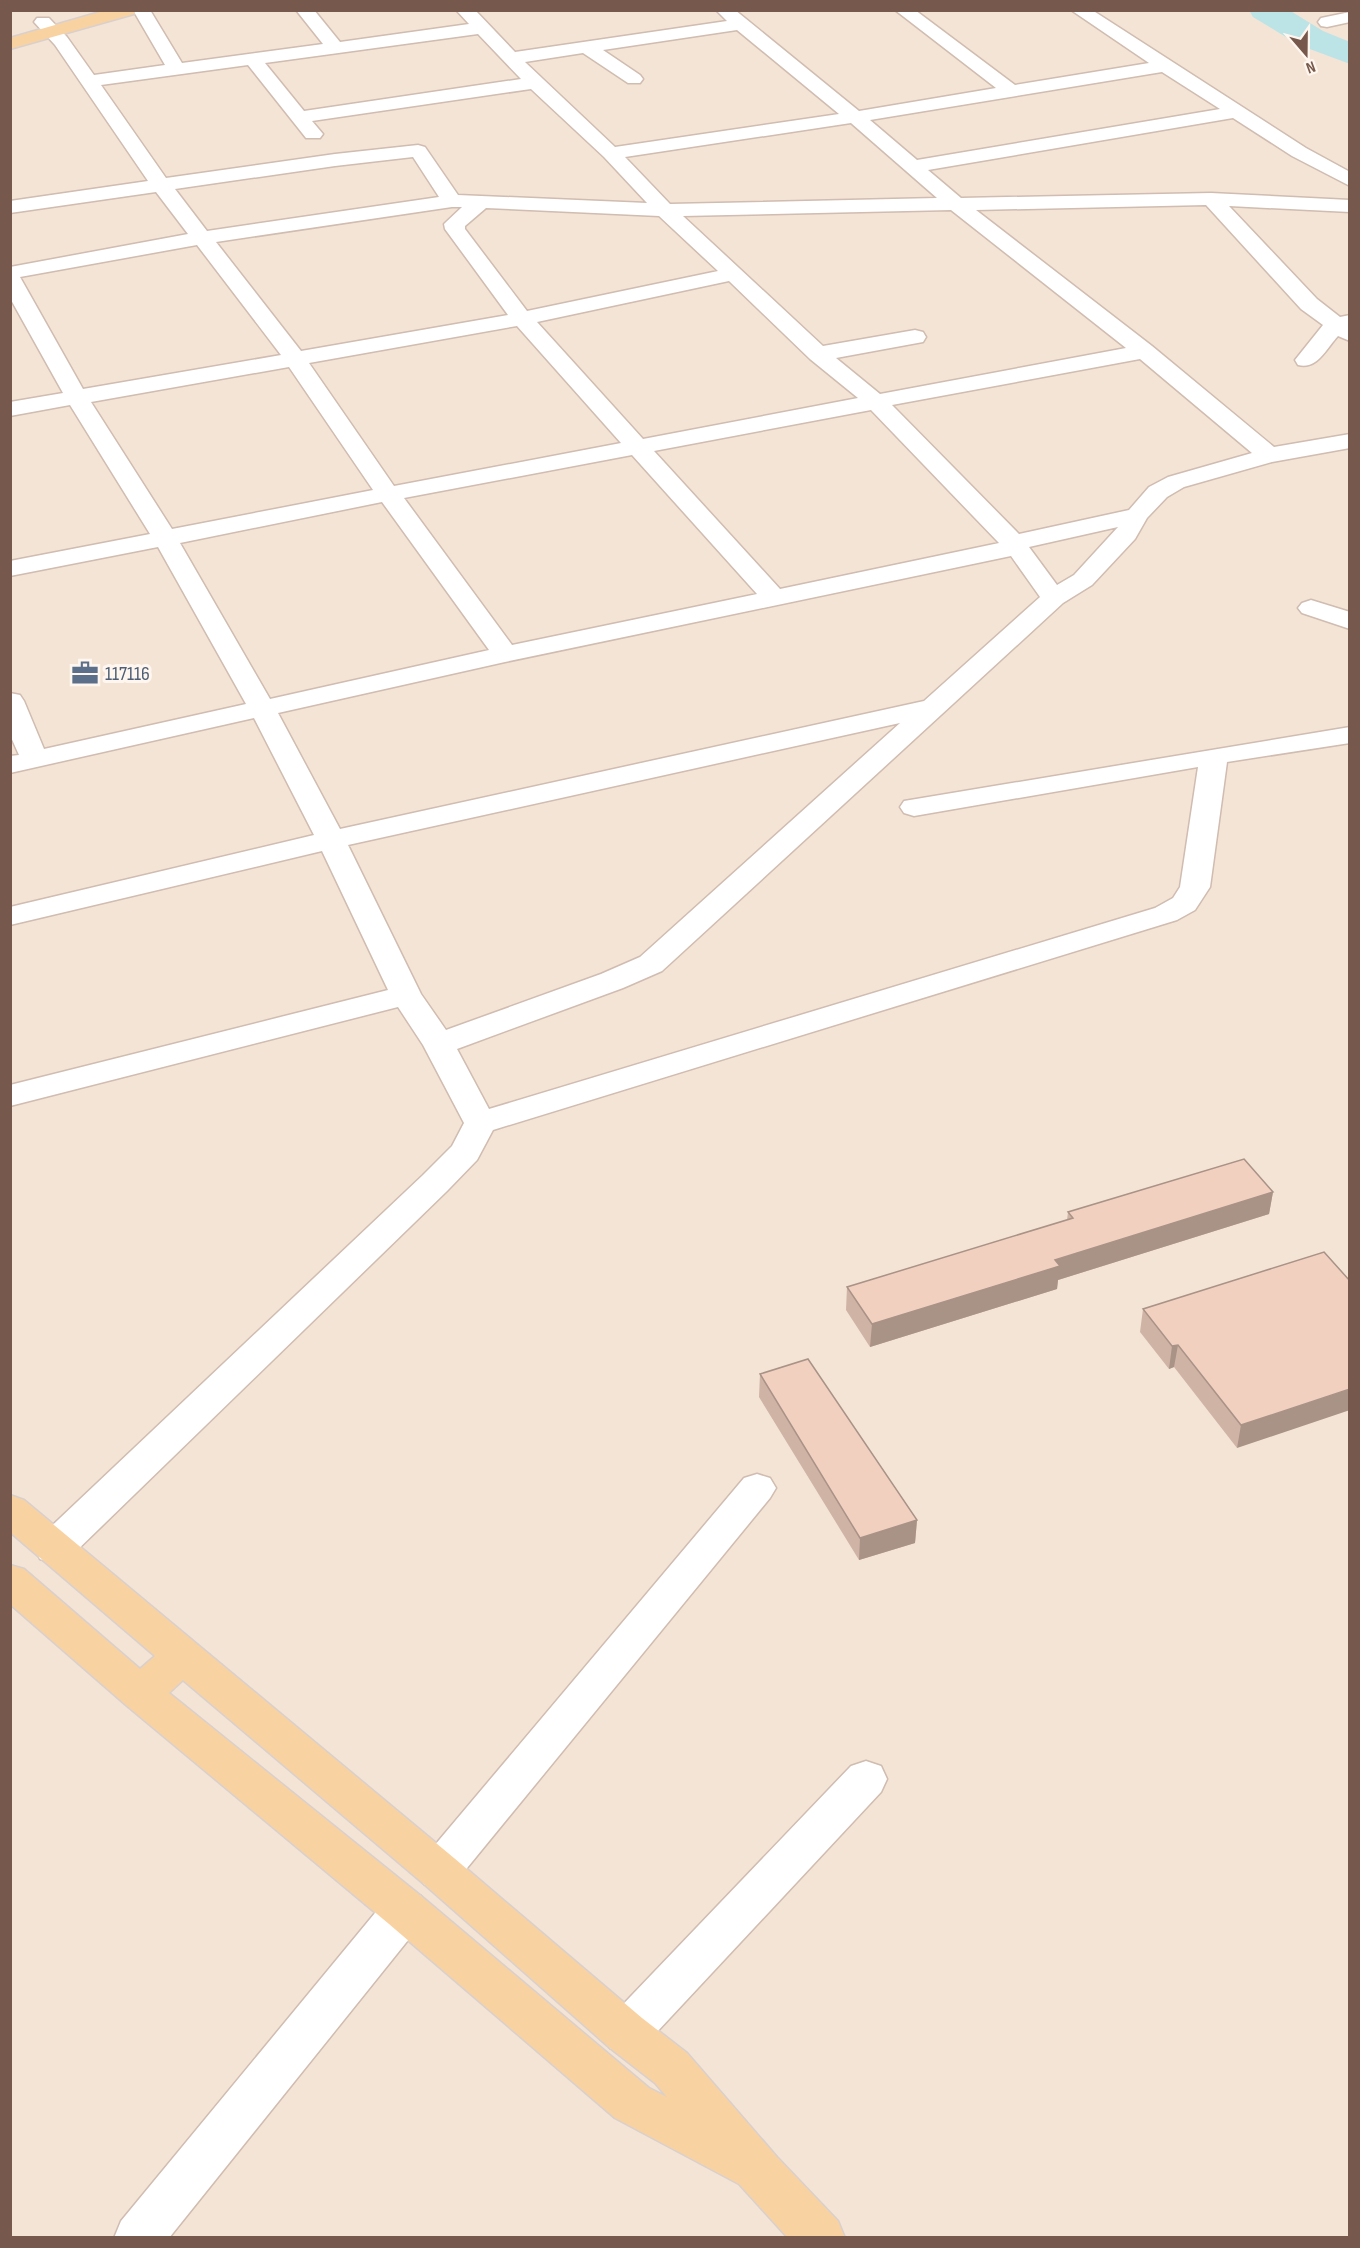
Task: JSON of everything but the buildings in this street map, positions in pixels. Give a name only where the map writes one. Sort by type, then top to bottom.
[{"type":"main road","points":[[10,44],[86,10]]},
{"type":"main road","points":[[10,32],[48,27],[128,10]]},
{"type":"main road","points":[[10,1510],[438,1870],[626,2033],[671,2068],[760,2172],[821,2238]]},
{"type":"main road","points":[[13,1586],[405,1910],[632,2103],[760,2172]]},
{"type":"main road","points":[[140,1693],[183,1656]]},
{"type":"street","points":[[141,10],[176,69]]},
{"type":"street","points":[[304,10],[335,47]]},
{"type":"street","points":[[465,10],[535,83],[611,153],[665,210],[818,354],[877,403],[1015,545],[1054,598]]},
{"type":"street","points":[[724,10],[855,117],[958,206],[1144,351],[1269,455]]},
{"type":"street","points":[[903,10],[1010,90]]},
{"type":"street","points":[[1079,10],[1235,112],[1350,181],[1321,205]]},
{"type":"street","points":[[1327,22],[1350,17]]},
{"type":"street","points":[[512,58],[741,24]]},
{"type":"street","points":[[48,27],[89,81],[161,185],[296,360],[388,494],[505,654]]},
{"type":"street","points":[[89,81],[481,28]]},
{"type":"street","points":[[585,46],[634,79]]},
{"type":"street","points":[[252,58],[335,160]]},
{"type":"street","points":[[611,153],[855,117],[1163,66]]},
{"type":"street","points":[[299,117],[383,107],[535,83]]},
{"type":"street","points":[[383,107],[418,151],[452,201]]},
{"type":"street","points":[[913,166],[1235,112]]},
{"type":"street","points":[[10,207],[335,160],[418,151]]},
{"type":"street","points":[[1211,199],[1309,304],[1345,327],[1306,360]]},
{"type":"street","points":[[10,273],[202,238],[452,201],[479,204],[665,210],[958,206],[1211,199],[1350,206]]},
{"type":"street","points":[[479,204],[458,218],[454,224],[455,229],[522,319],[774,597]]},
{"type":"street","points":[[10,409],[522,319],[733,274]]},
{"type":"street","points":[[10,278],[77,398],[166,540],[262,708],[332,840],[406,995],[439,1044],[480,1124]]},
{"type":"street","points":[[818,354],[915,337]]},
{"type":"street","points":[[10,569],[637,446],[877,403],[1144,351]]},
{"type":"street","points":[[439,1044],[612,981],[651,964],[1054,598],[1083,580],[1126,534],[1137,515],[1158,492],[1176,482],[1269,455],[1350,441]]},
{"type":"street","points":[[10,701],[23,763],[505,654],[1015,545],[1137,515]]},
{"type":"street","points":[[1311,608],[1350,621]]},
{"type":"street","points":[[10,915],[332,840],[932,708]]},
{"type":"street","points":[[914,807],[1350,735]]},
{"type":"street","points":[[54,1548],[435,1183],[465,1152],[480,1124],[1166,914],[1184,904],[1195,887],[1214,756]]},
{"type":"street","points":[[10,1096],[406,995]]},
{"type":"street","points":[[438,1870],[757,1488]]},
{"type":"street","points":[[626,2033],[866,1779]]},
{"type":"street","points":[[138,2238],[405,1910]]},
{"type":"shaded area","points":[[11,11],[1349,11],[1349,2237],[11,2237]]},
{"type":"waterway","points":[[1265,10],[1311,38],[1350,54]]},
{"type":"place","name":"117116","points":[[85,673]]}]
